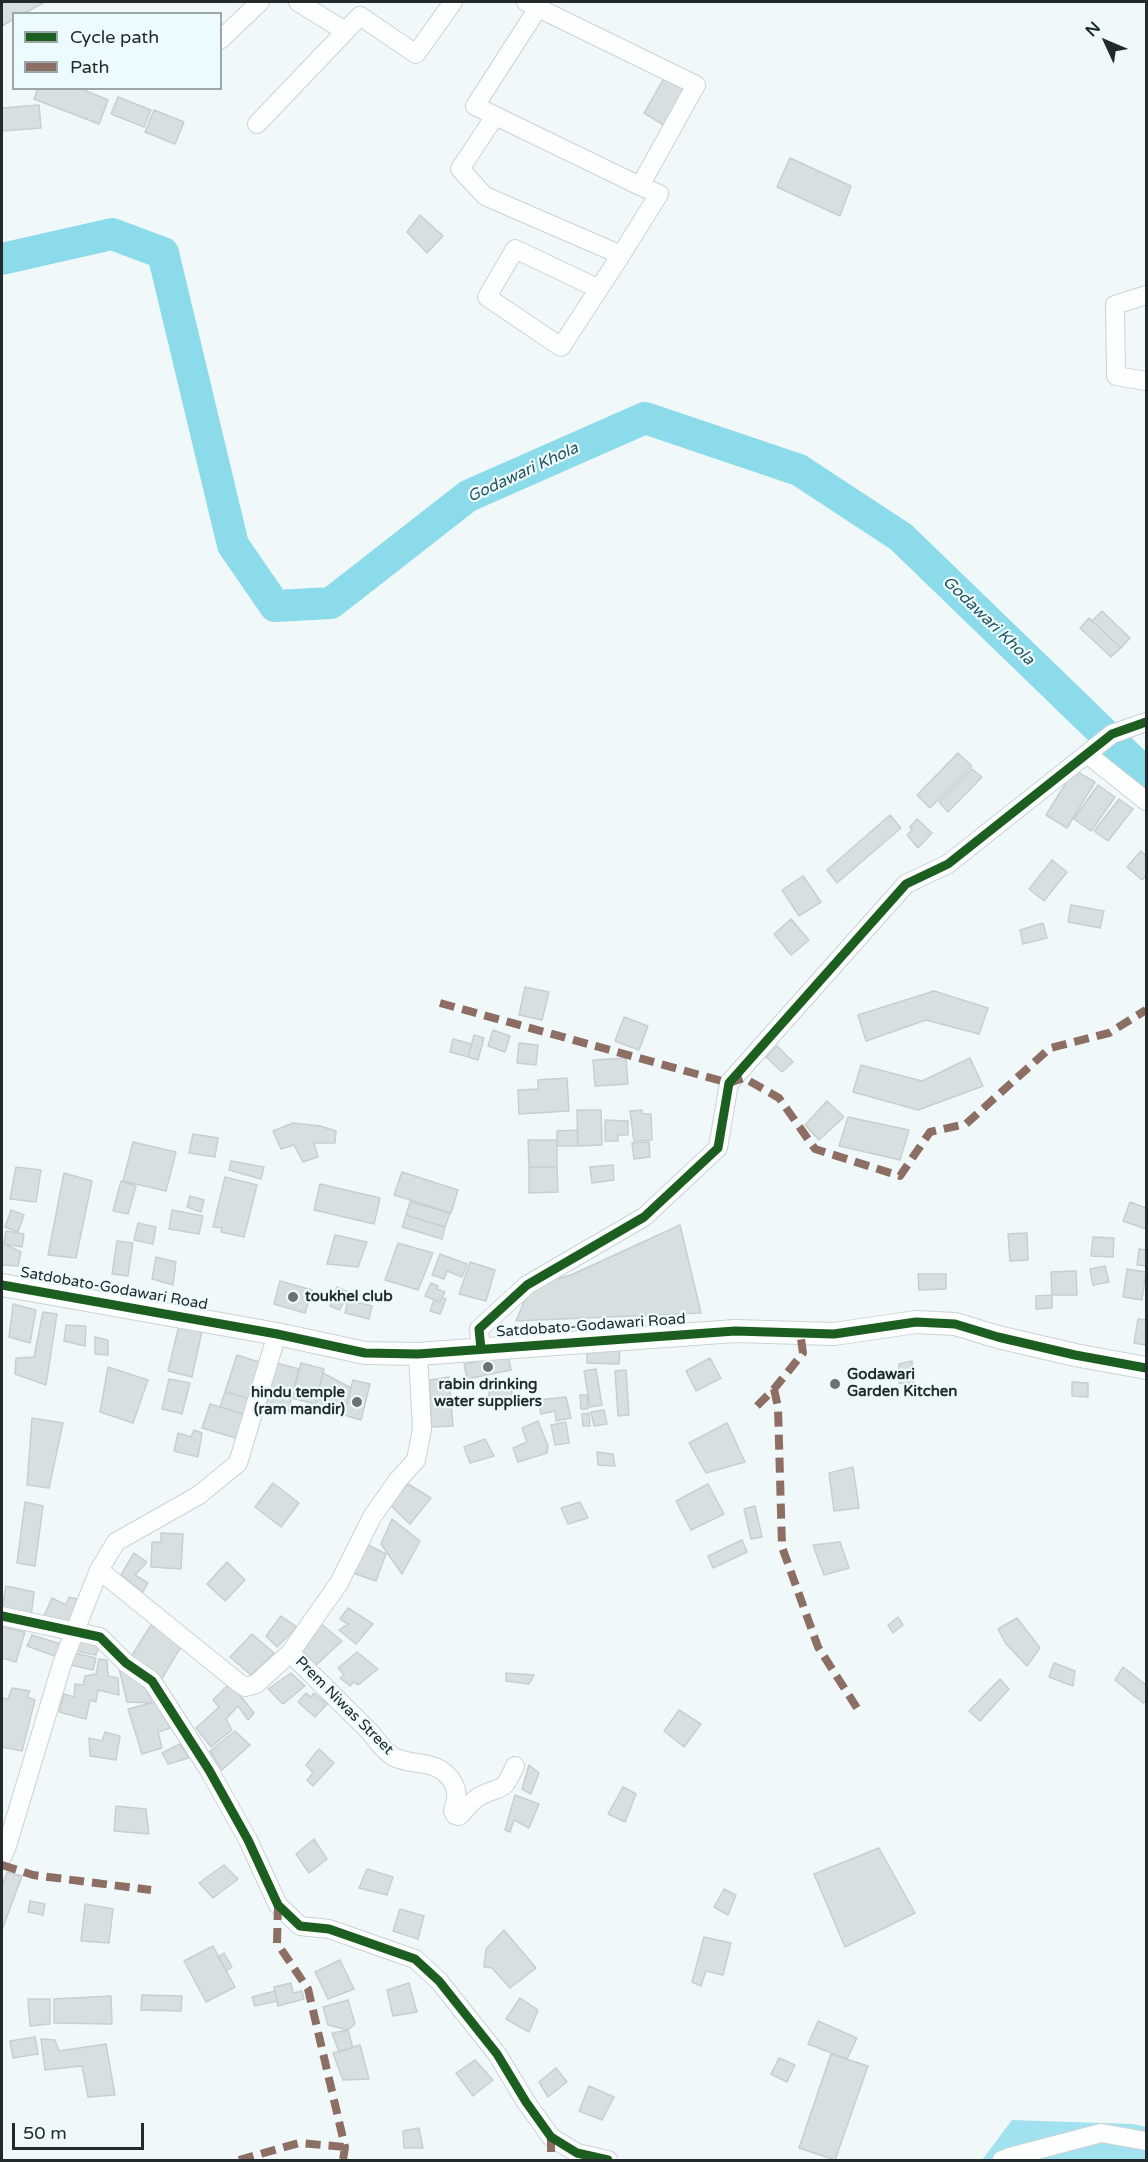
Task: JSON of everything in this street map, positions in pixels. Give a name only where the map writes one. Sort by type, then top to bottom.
[{"type":"street","points":[[222,38],[260,2]]},
{"type":"street","points":[[298,2],[345,31]]},
{"type":"street","points":[[257,124],[360,16],[416,54],[453,2]]},
{"type":"street","points":[[600,289],[515,249],[487,297],[561,347],[600,289],[659,195],[640,186],[495,116],[475,106],[532,5],[696,86],[640,186]]},
{"type":"street","points":[[495,116],[460,169],[466,176],[485,196],[621,255]]},
{"type":"street","points":[[1146,295],[1115,305],[1115,317],[1116,376],[1146,381]]},
{"type":"street","points":[[482,1349],[478,1329],[527,1285],[644,1216],[718,1149],[729,1083],[906,884],[948,864],[1112,734],[1146,722]]},
{"type":"street","points":[[1087,754],[1146,801]]},
{"type":"street","name":"Satdobato-Godawari Road","points":[[2,1285],[277,1334],[365,1353],[418,1354],[735,1331],[834,1334],[916,1322],[955,1324],[1020,1342],[1146,1368]]},
{"type":"street","points":[[2,1857],[62,1664],[99,1570],[116,1542],[199,1494],[238,1463],[277,1334]]},
{"type":"street","points":[[99,1570],[245,1687],[256,1684],[291,1653],[339,1583],[372,1517],[398,1480],[416,1460],[422,1429],[418,1354]]},
{"type":"street","points":[[2,1616],[100,1637],[126,1663],[152,1681],[209,1770],[248,1840],[278,1905],[300,1926],[329,1929],[415,1959],[439,1982],[497,2054],[526,2102],[551,2137],[577,2153],[608,2160]]},
{"type":"street","name":"Prem Niwas Street","points":[[291,1653],[385,1750],[396,1758],[437,1767],[445,1773],[453,1781],[457,1793],[453,1811],[455,1815],[459,1816],[466,1811],[478,1797],[502,1789],[507,1784],[515,1766]]},
{"type":"street","points":[[1002,2160],[1067,2140],[1101,2133],[1146,2141]]},
{"type":"shaded area","points":[[1012,2120],[1133,2124],[1146,2127],[1146,2160],[982,2160]]},
{"type":"building","points":[[45,2],[27,12],[12,12],[12,20],[2,26],[2,3]]},
{"type":"building","points":[[664,78],[687,91],[667,127],[644,113]]},
{"type":"building","points":[[37,90],[84,90],[108,100],[99,124],[34,99]]},
{"type":"building","points":[[118,97],[151,110],[144,127],[111,114]]},
{"type":"building","points":[[39,105],[41,128],[2,131],[2,108]]},
{"type":"building","points":[[154,110],[184,122],[175,144],[145,132]]},
{"type":"building","points":[[790,158],[851,186],[840,216],[777,187]]},
{"type":"building","points":[[420,215],[443,236],[427,253],[407,232]]},
{"type":"building","points":[[1102,611],[1130,638],[1121,648],[1092,621]]},
{"type":"building","points":[[1089,618],[1121,648],[1111,657],[1080,628]]},
{"type":"building","points":[[958,753],[972,766],[930,808],[917,795]]},
{"type":"building","points":[[972,769],[982,777],[948,812],[939,802]]},
{"type":"building","points":[[1074,770],[1095,782],[1067,828],[1046,815]]},
{"type":"building","points":[[1098,785],[1115,797],[1091,831],[1074,819]]},
{"type":"building","points":[[1119,799],[1133,809],[1108,841],[1094,831]]},
{"type":"building","points":[[890,815],[901,828],[837,883],[827,870]]},
{"type":"building","points":[[917,819],[932,833],[918,848],[907,835]]},
{"type":"building","points":[[1141,851],[1146,856],[1146,875],[1142,880],[1127,867]]},
{"type":"building","points":[[1052,860],[1067,872],[1044,901],[1029,889]]},
{"type":"building","points":[[803,876],[821,902],[799,916],[782,890]]},
{"type":"building","points":[[1071,905],[1104,911],[1100,928],[1068,922]]},
{"type":"building","points":[[791,919],[809,940],[791,955],[774,934]]},
{"type":"building","points":[[1043,923],[1047,938],[1023,944],[1020,930]]},
{"type":"building","points":[[525,987],[549,992],[542,1020],[519,1015]]},
{"type":"building","points":[[934,991],[988,1008],[979,1034],[926,1020],[866,1041],[858,1015]]},
{"type":"building","points":[[624,1017],[648,1026],[639,1050],[615,1041]]},
{"type":"building","points":[[493,1030],[510,1036],[505,1052],[488,1046]]},
{"type":"building","points":[[474,1035],[484,1038],[478,1060],[468,1057]]},
{"type":"building","points":[[453,1039],[472,1044],[468,1057],[450,1052]]},
{"type":"building","points":[[519,1043],[538,1045],[536,1065],[517,1063]]},
{"type":"building","points":[[777,1046],[793,1062],[782,1072],[766,1057]]},
{"type":"building","points":[[626,1058],[628,1084],[595,1086],[593,1060]]},
{"type":"building","points":[[970,1058],[983,1086],[918,1110],[853,1092],[861,1065],[922,1081]]},
{"type":"building","points":[[567,1078],[569,1111],[519,1114],[518,1090],[538,1089],[538,1080]]},
{"type":"building","points":[[827,1101],[844,1117],[819,1140],[805,1125]]},
{"type":"building","points":[[577,1110],[601,1110],[602,1145],[578,1146]]},
{"type":"building","points":[[642,1110],[642,1114],[651,1114],[652,1140],[634,1141],[630,1111]]},
{"type":"building","points":[[848,1117],[909,1130],[900,1160],[839,1146]]},
{"type":"building","points":[[605,1120],[628,1121],[628,1135],[618,1135],[618,1141],[605,1141]]},
{"type":"building","points":[[293,1123],[320,1126],[336,1131],[335,1143],[314,1143],[318,1157],[303,1162],[294,1145],[281,1149],[273,1131]]},
{"type":"building","points":[[577,1130],[578,1146],[557,1146],[557,1131]]},
{"type":"building","points":[[193,1134],[218,1138],[215,1157],[189,1153]]},
{"type":"building","points":[[528,1140],[557,1140],[557,1167],[529,1167]]},
{"type":"building","points":[[133,1142],[176,1152],[166,1191],[123,1181]]},
{"type":"building","points":[[649,1142],[650,1157],[634,1159],[632,1143]]},
{"type":"building","points":[[231,1161],[264,1167],[261,1179],[229,1170]]},
{"type":"building","points":[[613,1165],[614,1180],[592,1183],[590,1167]]},
{"type":"building","points":[[16,1167],[41,1170],[36,1202],[10,1199]]},
{"type":"building","points":[[529,1167],[557,1167],[558,1192],[529,1193]]},
{"type":"building","points":[[402,1172],[458,1190],[451,1213],[394,1195]]},
{"type":"building","points":[[64,1173],[92,1181],[76,1258],[48,1255]]},
{"type":"building","points":[[225,1177],[257,1185],[244,1237],[221,1232],[222,1228],[213,1227]]},
{"type":"building","points":[[121,1181],[136,1186],[128,1214],[113,1211]]},
{"type":"building","points":[[320,1184],[380,1198],[374,1224],[314,1210]]},
{"type":"building","points":[[190,1196],[204,1200],[201,1212],[187,1207]]},
{"type":"building","points":[[410,1202],[450,1213],[445,1227],[406,1215]]},
{"type":"building","points":[[1130,1202],[1146,1208],[1146,1229],[1123,1221]]},
{"type":"building","points":[[11,1210],[24,1215],[18,1232],[5,1227]]},
{"type":"building","points":[[172,1210],[203,1216],[199,1234],[169,1229]]},
{"type":"building","points":[[406,1215],[445,1227],[442,1239],[402,1227]]},
{"type":"building","points":[[138,1223],[156,1227],[153,1244],[134,1240]]},
{"type":"building","points":[[680,1225],[701,1313],[516,1321],[530,1287],[571,1275]]},
{"type":"building","points":[[6,1231],[24,1234],[22,1247],[4,1244]]},
{"type":"building","points":[[1027,1233],[1028,1260],[1010,1261],[1008,1234]]},
{"type":"building","points":[[335,1235],[367,1242],[358,1267],[327,1264]]},
{"type":"building","points":[[1093,1237],[1114,1238],[1113,1257],[1091,1256]]},
{"type":"building","points":[[117,1241],[133,1243],[128,1276],[112,1274]]},
{"type":"building","points":[[2,1243],[21,1252],[18,1266],[2,1265]]},
{"type":"building","points":[[398,1243],[433,1253],[418,1290],[385,1280]]},
{"type":"building","points":[[1139,1249],[1146,1250],[1146,1266],[1137,1265]]},
{"type":"building","points":[[440,1254],[467,1264],[462,1277],[447,1271],[444,1279],[432,1275]]},
{"type":"building","points":[[156,1257],[176,1262],[173,1285],[152,1279]]},
{"type":"building","points":[[470,1262],[495,1270],[486,1301],[459,1294]]},
{"type":"building","points":[[1105,1266],[1109,1282],[1093,1285],[1090,1269]]},
{"type":"building","points":[[1127,1269],[1146,1272],[1142,1300],[1123,1297]]},
{"type":"building","points":[[1076,1271],[1077,1295],[1052,1295],[1051,1272]]},
{"type":"building","points":[[918,1274],[946,1274],[946,1289],[919,1290]]},
{"type":"building","name":"toukhel club","points":[[280,1281],[312,1290],[305,1313],[274,1304]]},
{"type":"building","points":[[431,1283],[438,1286],[437,1289],[445,1292],[440,1302],[425,1296]]},
{"type":"building","points":[[337,1287],[348,1292],[340,1310],[330,1306]]},
{"type":"building","points":[[1052,1295],[1052,1308],[1036,1309],[1036,1296]]},
{"type":"building","points":[[442,1298],[446,1299],[440,1314],[430,1311],[434,1300],[440,1302]]},
{"type":"building","points":[[348,1300],[372,1306],[369,1319],[345,1313]]},
{"type":"building","points":[[13,1304],[36,1310],[30,1343],[9,1337]]},
{"type":"building","points":[[43,1312],[57,1314],[46,1385],[15,1374],[16,1358],[34,1357]]},
{"type":"building","points":[[1138,1319],[1146,1320],[1146,1345],[1134,1343]]},
{"type":"building","points":[[66,1325],[86,1326],[85,1346],[64,1341]]},
{"type":"building","points":[[179,1325],[202,1331],[192,1377],[168,1371]]},
{"type":"building","points":[[95,1337],[108,1340],[108,1355],[95,1354]]},
{"type":"building","points":[[587,1348],[620,1349],[619,1364],[587,1363]]},
{"type":"building","points":[[237,1355],[262,1363],[251,1399],[225,1392]]},
{"type":"building","name":"rabin drinking water suppliers","points":[[508,1355],[511,1370],[467,1379],[464,1364]]},
{"type":"building","points":[[710,1358],[721,1378],[696,1391],[686,1371]]},
{"type":"building","points":[[912,1361],[913,1386],[899,1383],[899,1364]]},
{"type":"building","points":[[273,1362],[299,1369],[288,1412],[262,1405]]},
{"type":"building","points":[[301,1363],[324,1369],[315,1404],[292,1398]]},
{"type":"building","points":[[108,1367],[148,1380],[133,1423],[100,1412]]},
{"type":"building","points":[[596,1369],[602,1405],[590,1407],[584,1371]]},
{"type":"building","points":[[626,1370],[629,1415],[618,1416],[615,1371]]},
{"type":"building","points":[[323,1373],[351,1388],[344,1415],[340,1410],[315,1404]]},
{"type":"building","points":[[449,1377],[453,1426],[431,1427],[430,1380]]},
{"type":"building","points":[[169,1379],[190,1383],[182,1414],[162,1409]]},
{"type":"building","name":"hindu temple (ram mandir)","points":[[353,1380],[370,1384],[361,1420],[344,1415]]},
{"type":"building","points":[[1072,1382],[1088,1383],[1088,1397],[1072,1396]]},
{"type":"building","points":[[512,1383],[512,1400],[489,1400],[489,1384]]},
{"type":"building","points":[[225,1392],[251,1399],[246,1415],[220,1407]]},
{"type":"building","points":[[580,1395],[587,1395],[588,1409],[581,1409]]},
{"type":"building","points":[[566,1397],[571,1418],[556,1421],[555,1411],[541,1414],[538,1400]]},
{"type":"building","points":[[210,1404],[246,1415],[239,1439],[202,1428]]},
{"type":"building","points":[[604,1410],[607,1424],[594,1426],[591,1412]]},
{"type":"building","points":[[589,1413],[590,1426],[583,1426],[582,1414]]},
{"type":"building","points":[[32,1418],[63,1423],[49,1488],[27,1485]]},
{"type":"building","points":[[538,1421],[548,1446],[547,1453],[518,1462],[513,1448],[527,1442],[522,1428]]},
{"type":"building","points":[[566,1422],[569,1443],[555,1445],[551,1425]]},
{"type":"building","points":[[727,1423],[745,1462],[706,1473],[689,1443]]},
{"type":"building","points":[[194,1430],[202,1433],[198,1457],[174,1451],[178,1433],[191,1437]]},
{"type":"building","points":[[485,1439],[494,1456],[470,1463],[464,1447]]},
{"type":"building","points":[[597,1452],[613,1454],[615,1466],[598,1465]]},
{"type":"building","points":[[853,1467],[859,1508],[834,1511],[829,1473]]},
{"type":"building","points":[[273,1483],[299,1503],[281,1527],[255,1507]]},
{"type":"building","points":[[408,1484],[431,1498],[410,1524],[390,1505]]},
{"type":"building","points":[[708,1484],[724,1514],[691,1530],[676,1501]]},
{"type":"building","points":[[25,1502],[43,1506],[35,1566],[17,1563]]},
{"type":"building","points":[[580,1502],[588,1518],[568,1524],[561,1508]]},
{"type":"building","points":[[755,1506],[762,1537],[751,1539],[744,1509]]},
{"type":"building","points":[[392,1519],[420,1541],[402,1574],[381,1544]]},
{"type":"building","points":[[161,1533],[183,1534],[181,1569],[151,1567],[152,1542],[161,1542]]},
{"type":"building","points":[[742,1540],[747,1552],[713,1568],[708,1556]]},
{"type":"building","points":[[840,1542],[849,1568],[824,1575],[813,1545]]},
{"type":"building","points":[[366,1544],[386,1554],[376,1581],[353,1573]]},
{"type":"building","points":[[134,1553],[147,1562],[135,1575],[148,1583],[143,1592],[121,1575]]},
{"type":"building","points":[[227,1562],[245,1580],[225,1601],[207,1584]]},
{"type":"building","points":[[6,1586],[34,1592],[31,1617],[2,1609]]},
{"type":"building","points":[[69,1597],[84,1601],[73,1629],[43,1618],[52,1598],[66,1605]]},
{"type":"building","points":[[348,1608],[373,1624],[356,1644],[339,1630],[348,1624],[340,1619]]},
{"type":"building","points":[[281,1616],[297,1627],[277,1647],[266,1636]]},
{"type":"building","points":[[898,1617],[903,1625],[893,1633],[888,1625]]},
{"type":"building","points":[[1017,1618],[1040,1648],[1027,1666],[1006,1644],[998,1629]]},
{"type":"building","points":[[320,1623],[342,1641],[314,1667],[300,1651]]},
{"type":"building","points":[[151,1625],[182,1645],[161,1680],[129,1660]]},
{"type":"building","points":[[2,1627],[25,1632],[16,1662],[2,1658]]},
{"type":"building","points":[[252,1634],[274,1653],[251,1675],[230,1657]]},
{"type":"building","points":[[32,1635],[64,1645],[60,1658],[27,1646]]},
{"type":"building","points":[[79,1641],[99,1645],[96,1655],[77,1651]]},
{"type":"building","points":[[357,1652],[378,1669],[358,1685],[354,1682],[350,1686],[340,1678],[344,1675],[338,1668]]},
{"type":"building","points":[[75,1653],[96,1658],[93,1670],[71,1665]]},
{"type":"building","points":[[99,1659],[107,1660],[108,1676],[118,1678],[119,1695],[98,1690],[96,1702],[90,1700],[86,1719],[59,1712],[64,1694],[74,1697],[75,1684],[83,1685],[85,1676],[96,1674]]},
{"type":"building","points":[[1054,1663],[1075,1671],[1073,1686],[1049,1677]]},
{"type":"building","points":[[118,1664],[144,1683],[152,1703],[127,1702]]},
{"type":"building","points":[[1123,1667],[1146,1685],[1146,1701],[1143,1703],[1115,1680]]},
{"type":"building","points":[[291,1673],[305,1686],[283,1704],[268,1689]]},
{"type":"building","points":[[506,1673],[534,1675],[529,1684],[506,1681]]},
{"type":"building","points":[[1000,1679],[1009,1689],[980,1721],[969,1711]]},
{"type":"building","points":[[230,1683],[254,1713],[248,1720],[238,1706],[226,1719],[232,1730],[211,1747],[196,1728],[219,1707],[213,1700]]},
{"type":"building","points":[[12,1688],[30,1691],[27,1697],[35,1700],[22,1751],[2,1747],[2,1698],[8,1699]]},
{"type":"building","points":[[306,1693],[311,1697],[314,1693],[327,1704],[315,1717],[298,1702]]},
{"type":"building","points":[[158,1701],[170,1728],[158,1732],[162,1748],[142,1754],[128,1709]]},
{"type":"building","points":[[679,1710],[701,1724],[684,1747],[664,1731]]},
{"type":"building","points":[[235,1731],[250,1745],[222,1770],[210,1751]]},
{"type":"building","points":[[105,1732],[120,1736],[116,1760],[90,1756],[89,1738],[102,1741]]},
{"type":"building","points":[[180,1744],[189,1758],[168,1764],[162,1753]]},
{"type":"building","points":[[319,1749],[334,1763],[313,1786],[307,1780],[313,1773],[306,1765]]},
{"type":"building","points":[[529,1765],[539,1773],[531,1794],[522,1789]]},
{"type":"building","points":[[623,1787],[636,1794],[625,1822],[608,1814]]},
{"type":"building","points":[[515,1795],[539,1804],[529,1828],[514,1820],[510,1832],[505,1830]]},
{"type":"building","points":[[116,1806],[146,1809],[149,1834],[114,1831]]},
{"type":"building","points":[[314,1839],[327,1859],[309,1873],[296,1854]]},
{"type":"building","points":[[879,1848],[915,1913],[845,1947],[814,1874]]},
{"type":"building","points":[[224,1865],[238,1879],[213,1898],[199,1883]]},
{"type":"building","points":[[367,1869],[393,1877],[387,1895],[359,1888]]},
{"type":"building","points":[[7,1872],[22,1876],[2,1930],[2,1887]]},
{"type":"building","points":[[724,1889],[736,1895],[728,1915],[714,1907]]},
{"type":"building","points":[[30,1901],[45,1904],[43,1915],[28,1912]]},
{"type":"building","points":[[85,1904],[113,1909],[109,1943],[81,1941]]},
{"type":"building","points":[[400,1909],[424,1916],[418,1939],[393,1931]]},
{"type":"building","points":[[504,1930],[536,1968],[510,1988],[492,1968],[484,1967],[486,1949]]},
{"type":"building","points":[[704,1937],[731,1943],[723,1975],[706,1971],[701,1986],[692,1982]]},
{"type":"building","points":[[213,1946],[235,1987],[206,2002],[184,1961]]},
{"type":"building","points":[[224,1953],[232,1967],[226,1971],[218,1957]]},
{"type":"building","points":[[340,1960],[354,1989],[328,1999],[315,1972]]},
{"type":"building","points":[[291,1983],[293,1993],[302,1991],[304,1999],[278,2006],[274,1987]]},
{"type":"building","points":[[409,1983],[417,2012],[393,2016],[387,1990]]},
{"type":"building","points":[[275,1991],[277,2001],[255,2006],[252,1997]]},
{"type":"building","points":[[142,1995],[182,1996],[181,2011],[141,2010]]},
{"type":"building","points":[[111,1996],[112,2024],[54,2023],[54,1999]]},
{"type":"building","points":[[520,1998],[538,2010],[529,2032],[506,2019]]},
{"type":"building","points":[[28,1999],[50,1999],[50,2024],[30,2026]]},
{"type":"building","points":[[348,2000],[355,2024],[348,2030],[328,2025],[323,2007]]},
{"type":"building","points":[[818,2021],[857,2038],[847,2059],[808,2044]]},
{"type":"building","points":[[348,2030],[353,2048],[339,2052],[332,2033]]},
{"type":"building","points":[[35,2037],[38,2054],[13,2058],[10,2041]]},
{"type":"building","points":[[41,2039],[55,2040],[59,2051],[106,2044],[115,2095],[88,2097],[82,2066],[45,2070]]},
{"type":"building","points":[[360,2045],[369,2079],[343,2080],[333,2053]]},
{"type":"building","points":[[831,2054],[868,2066],[835,2160],[799,2148]]},
{"type":"building","points":[[779,2058],[795,2065],[787,2082],[771,2074]]},
{"type":"building","points":[[475,2060],[493,2080],[473,2096],[456,2073]]},
{"type":"building","points":[[556,2068],[567,2082],[548,2097],[539,2082]]},
{"type":"building","points":[[589,2086],[614,2097],[602,2120],[579,2111]]},
{"type":"building","points":[[419,2128],[423,2148],[404,2148],[403,2131]]},
{"type":"waterway","name":"Godawari Khola","points":[[2,259],[112,234],[163,253],[233,545],[275,606],[331,603],[468,496],[645,418],[799,470],[901,537],[1146,774]]},
{"type":"marked path","points":[[440,1003],[729,1083],[744,1078],[779,1098],[815,1149],[900,1176],[930,1132],[966,1124],[1050,1048],[1109,1033],[1146,1010]]},
{"type":"marked path","points":[[757,1406],[803,1353],[800,1332]]},
{"type":"marked path","points":[[774,1389],[778,1407],[782,1547],[818,1647],[857,1708]]},
{"type":"marked path","points":[[2,1865],[33,1875],[151,1890]]},
{"type":"marked path","points":[[278,1905],[277,1943],[308,1989],[345,2147],[343,2160]]},
{"type":"marked path","points":[[551,2137],[551,2160]]},
{"type":"marked path","points":[[239,2160],[299,2143],[345,2147]]},
{"type":"cycle path","points":[[481,1349],[479,1329],[527,1285],[644,1217],[718,1148],[729,1083],[906,884],[948,864],[1112,734],[1146,722]]},
{"type":"cycle path","points":[[2,1285],[277,1334],[365,1353],[418,1354],[735,1331],[834,1334],[916,1322],[955,1324],[998,1337],[1075,1355],[1146,1368]]},
{"type":"cycle path","points":[[2,1616],[100,1637],[126,1663],[152,1681],[209,1770],[248,1840],[278,1905],[300,1926],[329,1929],[415,1959],[439,1981],[497,2054],[526,2102],[551,2137],[577,2153],[608,2160]]},
{"type":"place","name":"toukhel club","points":[[293,1297]]},
{"type":"place","name":"rabin drinking water suppliers","points":[[488,1367]]},
{"type":"place","name":"Godawari Garden Kitchen","points":[[835,1384]]},
{"type":"place","name":"hindu temple (ram mandir)","points":[[357,1402]]}]
